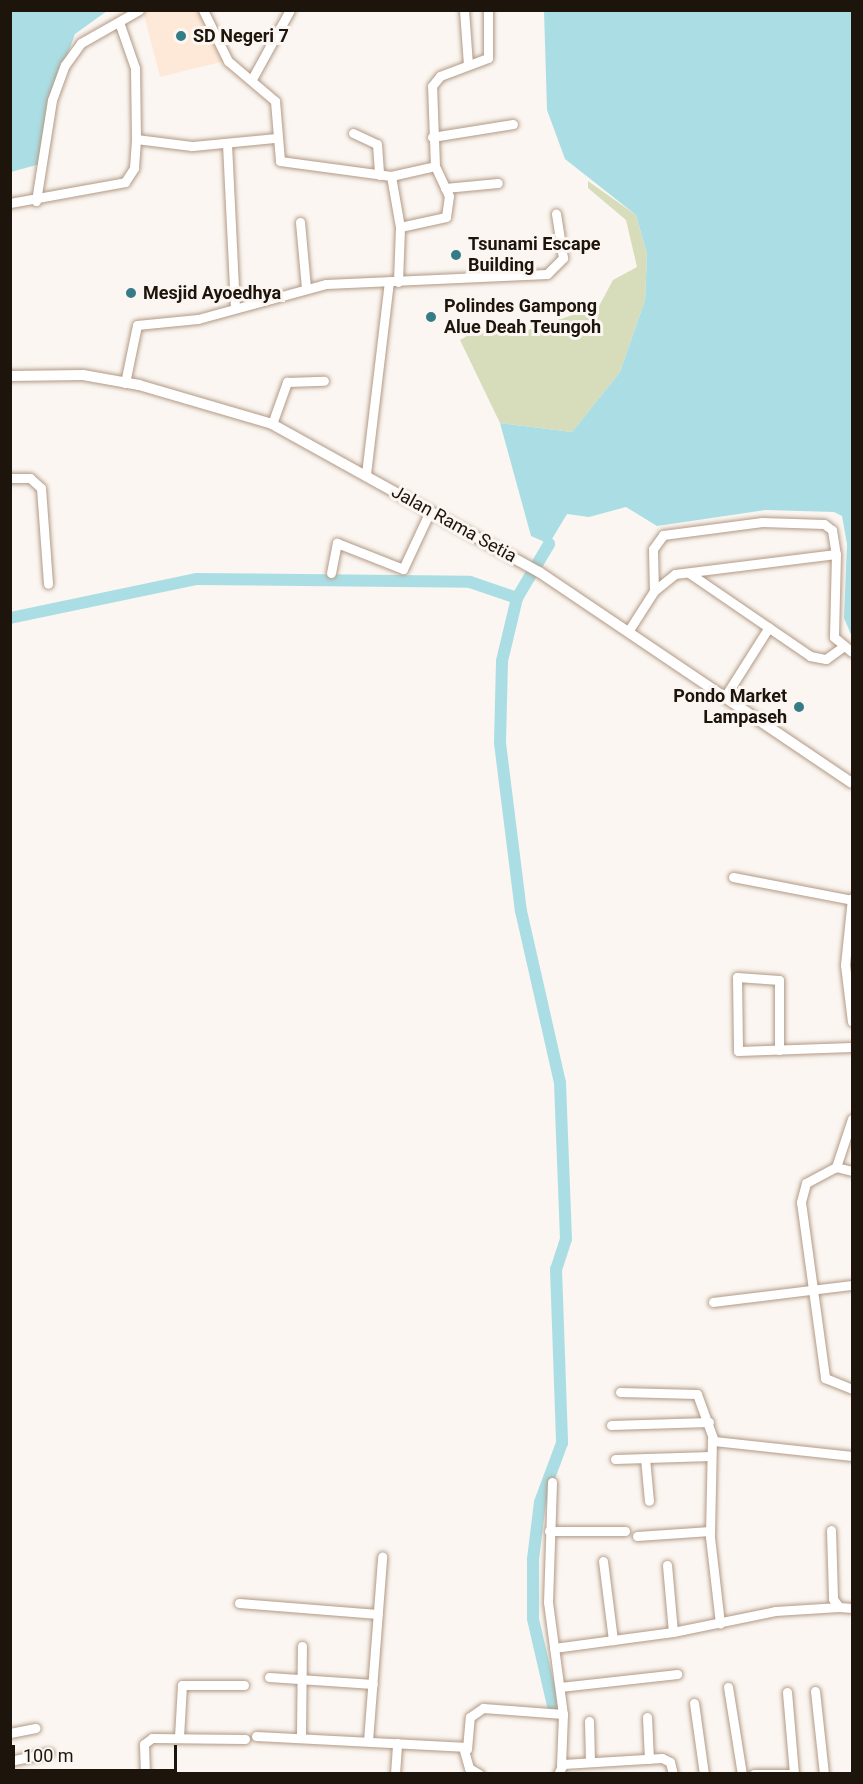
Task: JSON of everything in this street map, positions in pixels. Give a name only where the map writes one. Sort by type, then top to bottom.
[{"type":"street","points":[[36,201],[52,100],[65,65],[81,43],[139,10]]},
{"type":"street","points":[[203,10],[228,60],[275,101],[277,156],[285,164],[391,176],[435,166]]},
{"type":"street","points":[[252,79],[290,10]]},
{"type":"street","points":[[464,10],[468,65]]},
{"type":"street","points":[[400,227],[446,217],[450,203],[435,166],[432,136],[432,86],[490,54],[488,10]]},
{"type":"street","points":[[10,203],[36,201],[125,182],[134,168],[135,68],[119,22]]},
{"type":"street","points":[[432,136],[513,124]]},
{"type":"street","points":[[353,133],[377,144],[379,175]]},
{"type":"street","points":[[136,139],[227,144],[275,138]]},
{"type":"street","points":[[227,144],[235,308]]},
{"type":"street","points":[[366,474],[400,227],[391,176]]},
{"type":"street","points":[[445,188],[498,183]]},
{"type":"street","points":[[125,383],[137,325],[198,319],[306,288],[394,281],[547,274],[563,258],[556,214]]},
{"type":"street","points":[[300,222],[306,288]]},
{"type":"street","name":"Jalan Rama Setia","points":[[10,376],[83,375],[165,390],[272,424],[366,474],[539,572],[726,695],[852,783]]},
{"type":"street","points":[[272,424],[287,382],[324,381]]},
{"type":"street","points":[[10,478],[30,478],[41,488],[48,584]]},
{"type":"street","points":[[331,573],[337,543],[404,569],[430,511]]},
{"type":"street","points":[[654,591],[654,542],[684,530],[819,522],[832,530],[836,554],[832,623],[841,648]]},
{"type":"street","points":[[629,630],[654,591],[675,574],[836,554]]},
{"type":"street","points":[[689,573],[813,658],[826,659],[841,648]]},
{"type":"street","points":[[726,695],[769,627]]},
{"type":"street","points":[[841,648],[852,652]]},
{"type":"street","points":[[733,877],[852,899],[845,965],[852,1022]]},
{"type":"street","points":[[779,1050],[779,980],[737,977],[738,1051],[779,1050],[852,1047]]},
{"type":"street","points":[[852,1119],[836,1167],[802,1190],[811,1292],[825,1378],[852,1389]]},
{"type":"street","points":[[836,1167],[852,1171]]},
{"type":"street","points":[[713,1302],[852,1286]]},
{"type":"street","points":[[620,1392],[692,1391],[701,1397],[712,1439],[710,1531],[720,1623]]},
{"type":"street","points":[[611,1425],[709,1422]]},
{"type":"street","points":[[712,1439],[852,1456]]},
{"type":"street","points":[[615,1458],[711,1456]]},
{"type":"street","points":[[645,1458],[649,1501]]},
{"type":"street","points":[[552,1482],[549,1531],[554,1648],[563,1714],[560,1769],[590,1762],[666,1759],[673,1773]]},
{"type":"street","points":[[831,1530],[833,1599],[839,1607]]},
{"type":"street","points":[[549,1531],[625,1531]]},
{"type":"street","points":[[637,1536],[710,1531]]},
{"type":"street","points":[[368,1741],[382,1557]]},
{"type":"street","points":[[603,1561],[612,1640]]},
{"type":"street","points":[[667,1565],[673,1632]]},
{"type":"street","points":[[239,1604],[378,1614]]},
{"type":"street","points":[[554,1648],[673,1632],[775,1611],[852,1608]]},
{"type":"street","points":[[301,1736],[302,1646]]},
{"type":"street","points":[[560,1687],[677,1674]]},
{"type":"street","points":[[269,1677],[373,1684]]},
{"type":"street","points":[[179,1737],[182,1685],[244,1685]]},
{"type":"street","points":[[728,1686],[742,1773]]},
{"type":"street","points":[[815,1691],[824,1773]]},
{"type":"street","points":[[787,1692],[794,1773]]},
{"type":"street","points":[[694,1703],[704,1773]]},
{"type":"street","points":[[479,1773],[469,1768],[467,1749],[470,1717],[483,1708],[563,1714]]},
{"type":"street","points":[[647,1717],[649,1759]]},
{"type":"street","points":[[589,1721],[590,1762]]},
{"type":"street","points":[[10,1733],[36,1728]]},
{"type":"street","points":[[256,1736],[301,1736],[467,1749]]},
{"type":"street","points":[[145,1773],[147,1740],[179,1737],[245,1739]]},
{"type":"street","points":[[395,1773],[397,1743]]},
{"type":"street","points":[[10,1761],[49,1753]]},
{"type":"street","points":[[754,1773],[789,1773]]},
{"type":"shaded area","name":"SD Negeri 7","points":[[143,11],[202,11],[225,61],[160,77]]},
{"type":"green space","points":[[588,181],[636,215],[647,254],[645,300],[620,372],[572,432],[500,423],[460,340],[472,333],[525,331],[599,306],[613,280],[637,267],[626,220],[588,188]]},
{"type":"water","points":[[11,11],[107,11],[75,34],[50,103],[40,164],[11,172]]},
{"type":"water","points":[[544,11],[852,11],[852,637],[844,618],[847,544],[842,516],[834,512],[766,510],[657,526],[626,507],[589,517],[567,514],[549,544],[531,536],[500,423],[572,432],[620,372],[645,300],[647,254],[636,215],[565,159],[547,110]]},
{"type":"waterway","points":[[10,618],[197,579],[470,582],[517,598],[549,544]]},
{"type":"waterway","points":[[517,598],[502,661],[500,743],[521,911],[560,1083],[566,1239],[556,1269],[562,1443],[540,1502],[533,1559],[533,1619],[554,1710]]},
{"type":"place","name":"SD Negeri 7","points":[[181,36]]},
{"type":"place","name":"Tsunami Escape Building","points":[[456,255]]},
{"type":"place","name":"Mesjid Ayoedhya","points":[[131,293]]},
{"type":"place","name":"Polindes Gampong Alue Deah Teungoh","points":[[431,317]]},
{"type":"place","name":"Pondo Market Lampaseh","points":[[799,707]]}]
